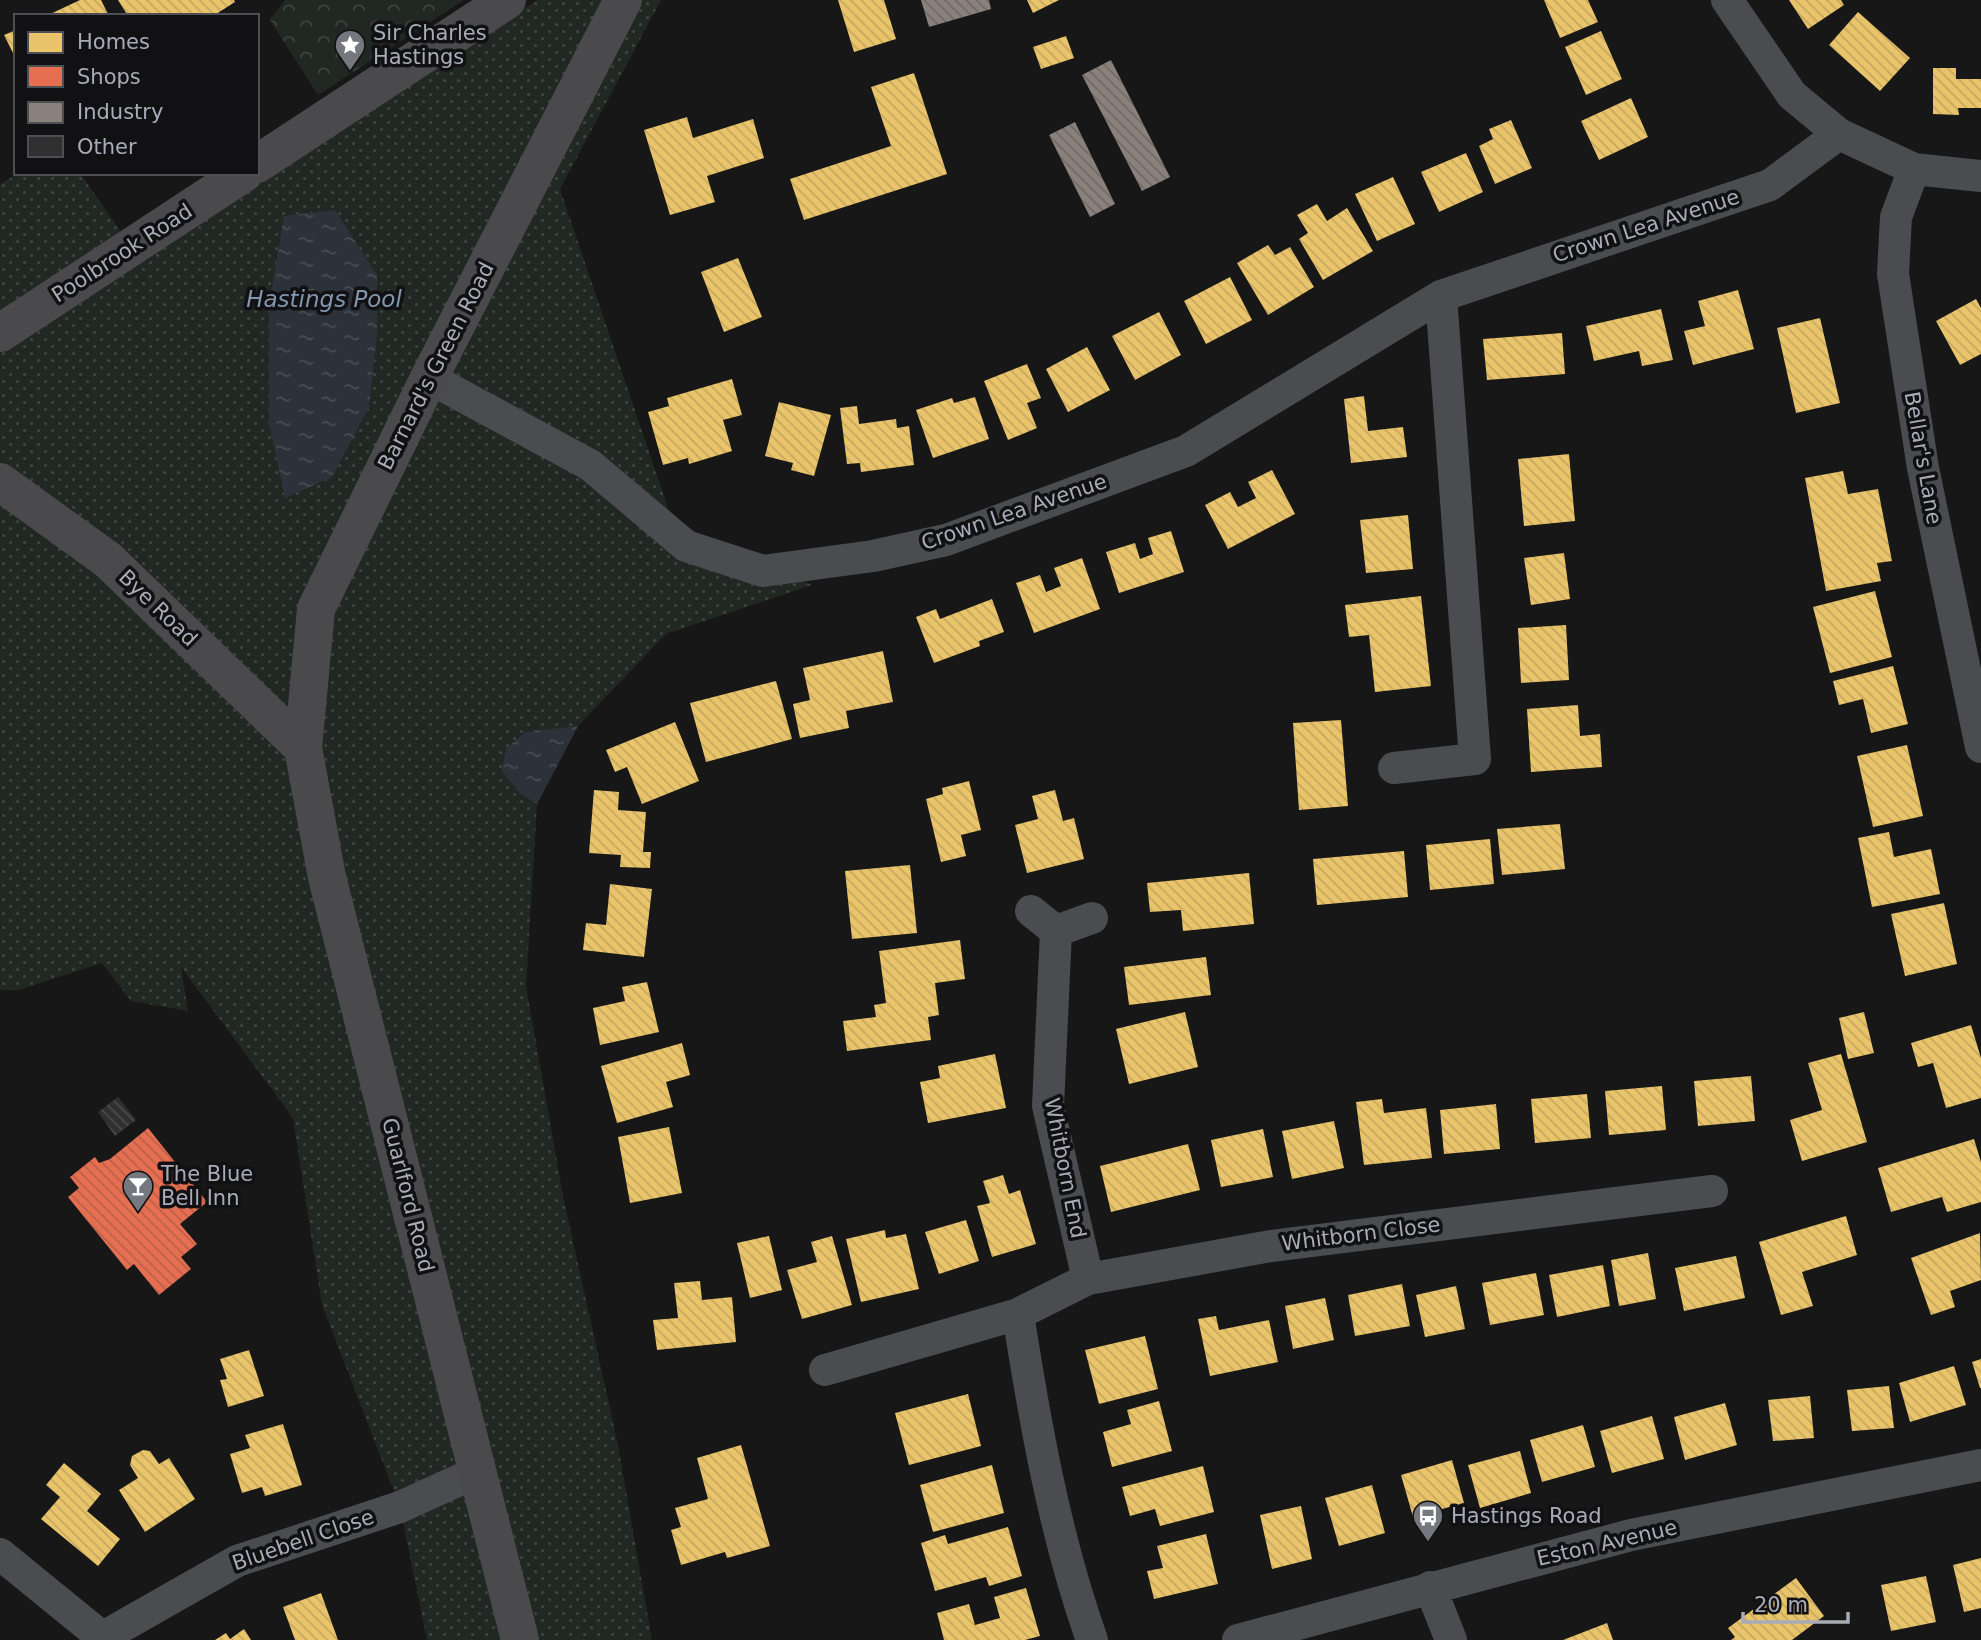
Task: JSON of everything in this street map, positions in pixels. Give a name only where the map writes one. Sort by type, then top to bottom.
[{"type":"main road","points":[[259,163],[507,0]]},
{"type":"main road","name":"Barnard's Green Road","points":[[303,748],[316,609],[429,378],[623,0]]},
{"type":"main road","name":"Poolbrook Road","points":[[0,333],[241,175]]},
{"type":"main road","name":"Bye Road","points":[[0,482],[108,560],[303,748]]},
{"type":"main road","name":"Guarlford Road","points":[[303,748],[327,877],[520,1640]]},
{"type":"street","points":[[1727,0],[1793,95],[1839,134],[1914,169],[1981,176]]},
{"type":"street","name":"Crown Lea Avenue","points":[[429,378],[590,465],[686,546],[763,571],[873,556],[946,540],[1185,451],[1441,296],[1770,185],[1839,134]]},
{"type":"street","name":"Bellar's Lane","points":[[1914,169],[1896,217],[1892,274],[1923,468],[1981,747]]},
{"type":"street","points":[[1394,768],[1475,759],[1441,296]]},
{"type":"street","points":[[1031,911],[1056,931],[1092,918]]},
{"type":"street","name":"Whitborn End","points":[[1056,931],[1048,1106],[1088,1279]]},
{"type":"street","name":"Whitborn Close","points":[[825,1370],[1018,1314],[1088,1279],[1271,1246],[1712,1191]]},
{"type":"street","points":[[1018,1314],[1034,1411],[1077,1597],[1093,1640]]},
{"type":"street","name":"Eston Avenue","points":[[1238,1640],[1631,1535],[1981,1465]]},
{"type":"street","name":"Bluebell Close","points":[[101,1639],[237,1561],[400,1507],[477,1472]]},
{"type":"street","points":[[0,1554],[101,1639]]},
{"type":"street","points":[[1430,1587],[1451,1640]]},
{"type":"green space","points":[[285,0],[464,0],[318,95],[270,20]]},
{"type":"green space","points":[[537,0],[661,0],[560,189],[669,511],[700,537],[812,585],[666,634],[578,726],[537,804],[526,986],[563,1196],[618,1445],[652,1640],[427,1640],[400,1507],[322,1305],[293,1118],[181,967],[188,1011],[131,1001],[102,963],[19,990],[0,990],[0,184],[16,175],[81,175],[138,256]]},
{"type":"water","name":"Hastings Pool","points":[[335,210],[377,275],[377,333],[369,407],[332,477],[285,498],[269,423],[269,306],[284,216]]},
{"type":"water","points":[[578,726],[537,804],[520,793],[502,771],[506,749],[525,732]]},
{"type":"building: Homes","points":[[80,0],[101,0],[108,14],[50,14]]},
{"type":"building: Homes","points":[[118,0],[235,2],[216,14],[127,14]]},
{"type":"building: Homes","points":[[838,0],[884,0],[896,39],[854,52]]},
{"type":"building: Homes","points":[[1027,0],[1059,0],[1033,13]]},
{"type":"building: Homes","points":[[1544,0],[1588,0],[1598,22],[1560,38]]},
{"type":"building: Homes","points":[[1789,0],[1841,0],[1844,5],[1808,29]]},
{"type":"building: Homes","points":[[1858,12],[1910,58],[1880,91],[1829,45]]},
{"type":"building: Homes","points":[[14,31],[14,55],[4,35]]},
{"type":"building: Homes","points":[[1601,31],[1622,79],[1586,95],[1565,47]]},
{"type":"building: Homes","points":[[1066,36],[1074,58],[1041,69],[1033,47]]},
{"type":"building: Homes","points":[[1933,68],[1956,68],[1956,79],[1981,79],[1981,108],[1958,108],[1959,115],[1933,114]]},
{"type":"building: Homes","points":[[914,73],[947,174],[804,220],[790,179],[891,146],[871,87]]},
{"type":"building: Homes","points":[[1631,98],[1648,137],[1599,160],[1581,121]]},
{"type":"building: Homes","points":[[687,117],[693,138],[753,119],[764,158],[707,176],[715,202],[670,215],[644,130]]},
{"type":"building: Homes","points":[[1511,120],[1532,168],[1495,184],[1479,146],[1493,139],[1489,129]]},
{"type":"building: Homes","points":[[1466,153],[1483,192],[1439,212],[1421,172]]},
{"type":"building: Homes","points":[[1393,177],[1415,224],[1377,241],[1355,194]]},
{"type":"building: Homes","points":[[1317,204],[1327,221],[1347,208],[1373,251],[1323,280],[1299,239],[1308,233],[1297,215]]},
{"type":"building: Homes","points":[[1268,245],[1275,255],[1290,247],[1314,287],[1268,315],[1237,263]]},
{"type":"building: Homes","points":[[738,258],[762,317],[724,332],[701,272]]},
{"type":"building: Homes","points":[[1230,277],[1252,320],[1206,344],[1184,301]]},
{"type":"building: Homes","points":[[1738,290],[1754,349],[1693,365],[1684,331],[1705,326],[1698,301]]},
{"type":"building: Homes","points":[[1976,299],[1981,308],[1981,354],[1960,365],[1936,321]]},
{"type":"building: Homes","points":[[1661,309],[1673,360],[1642,366],[1639,351],[1594,361],[1586,326]]},
{"type":"building: Homes","points":[[1159,312],[1181,355],[1135,380],[1112,336]]},
{"type":"building: Homes","points":[[1820,318],[1840,403],[1796,413],[1777,328]]},
{"type":"building: Homes","points":[[1562,333],[1565,374],[1487,380],[1483,339]]},
{"type":"building: Homes","points":[[1087,347],[1110,390],[1068,412],[1046,369]]},
{"type":"building: Homes","points":[[1027,364],[1041,398],[1027,403],[1037,428],[1008,440],[984,381]]},
{"type":"building: Homes","points":[[732,379],[742,415],[723,420],[732,451],[689,464],[688,458],[663,465],[648,412],[669,406],[667,398]]},
{"type":"building: Homes","points":[[1364,396],[1368,431],[1403,427],[1407,457],[1351,463],[1344,399]]},
{"type":"building: Homes","points":[[975,397],[989,439],[933,458],[916,410],[952,398],[954,403]]},
{"type":"building: Homes","points":[[779,402],[831,415],[814,476],[791,470],[793,463],[765,456]]},
{"type":"building: Homes","points":[[857,406],[859,424],[896,419],[897,428],[909,426],[914,465],[861,472],[860,463],[847,464],[840,408]]},
{"type":"building: Homes","points":[[1569,454],[1575,521],[1524,526],[1518,459]]},
{"type":"building: Homes","points":[[1272,470],[1295,514],[1228,549],[1205,505],[1230,492],[1238,507],[1256,498],[1248,482]]},
{"type":"building: Homes","points":[[1843,471],[1848,494],[1878,489],[1892,561],[1877,563],[1881,581],[1826,591],[1805,478]]},
{"type":"building: Homes","points":[[1408,515],[1413,569],[1366,573],[1360,520]]},
{"type":"building: Homes","points":[[1171,531],[1184,572],[1119,593],[1106,552],[1135,543],[1140,559],[1153,554],[1148,538]]},
{"type":"building: Homes","points":[[1564,553],[1570,599],[1531,605],[1524,558]]},
{"type":"building: Homes","points":[[1082,558],[1100,609],[1034,633],[1016,583],[1040,575],[1046,592],[1061,586],[1054,568]]},
{"type":"building: Homes","points":[[1875,591],[1892,657],[1830,673],[1813,607]]},
{"type":"building: Homes","points":[[1421,596],[1431,686],[1375,692],[1369,635],[1349,637],[1345,605]]},
{"type":"building: Homes","points":[[992,599],[1004,632],[979,641],[980,646],[934,663],[916,617],[936,609],[940,619]]},
{"type":"building: Homes","points":[[1566,625],[1569,680],[1521,683],[1518,628]]},
{"type":"building: Homes","points":[[883,651],[893,702],[846,711],[849,728],[800,738],[793,704],[810,700],[803,668]]},
{"type":"building: Homes","points":[[1893,666],[1908,724],[1871,733],[1863,699],[1839,705],[1833,681]]},
{"type":"building: Homes","points":[[776,681],[792,739],[706,762],[690,703]]},
{"type":"building: Homes","points":[[1578,705],[1580,736],[1600,734],[1602,767],[1531,772],[1527,709]]},
{"type":"building: Homes","points":[[1341,720],[1348,806],[1299,810],[1293,723]]},
{"type":"building: Homes","points":[[675,722],[699,781],[642,804],[627,767],[615,772],[606,750]]},
{"type":"building: Homes","points":[[1907,745],[1923,816],[1873,827],[1857,756]]},
{"type":"building: Homes","points":[[969,781],[981,830],[961,835],[966,856],[941,862],[926,799],[943,794],[942,788]]},
{"type":"building: Homes","points":[[594,790],[619,792],[618,810],[646,812],[643,852],[651,852],[650,868],[620,867],[621,855],[589,853]]},
{"type":"building: Homes","points":[[1055,790],[1063,821],[1074,818],[1084,859],[1027,873],[1015,825],[1038,819],[1032,796]]},
{"type":"building: Homes","points":[[1560,824],[1565,869],[1502,875],[1497,829]]},
{"type":"building: Homes","points":[[1889,832],[1894,857],[1931,849],[1940,894],[1872,907],[1858,838]]},
{"type":"building: Homes","points":[[1490,839],[1494,884],[1430,890],[1426,845]]},
{"type":"building: Homes","points":[[1404,851],[1408,897],[1317,905],[1313,859]]},
{"type":"building: Homes","points":[[910,865],[917,933],[852,939],[845,871]]},
{"type":"building: Homes","points":[[1249,873],[1254,924],[1183,931],[1181,910],[1150,912],[1147,883]]},
{"type":"building: Homes","points":[[610,884],[652,889],[644,957],[583,950],[586,923],[606,925]]},
{"type":"building: Homes","points":[[1944,903],[1957,964],[1905,976],[1891,914]]},
{"type":"building: Homes","points":[[960,940],[965,979],[935,983],[939,1015],[928,1017],[931,1040],[847,1051],[843,1021],[876,1017],[874,1005],[886,1003],[879,951]]},
{"type":"building: Homes","points":[[1206,957],[1211,995],[1129,1005],[1124,967]]},
{"type":"building: Homes","points":[[647,982],[659,1032],[600,1045],[593,1008],[625,1001],[622,987]]},
{"type":"building: Homes","points":[[1185,1012],[1198,1067],[1129,1084],[1116,1029]]},
{"type":"building: Homes","points":[[1864,1012],[1874,1053],[1848,1059],[1839,1018]]},
{"type":"building: Homes","points":[[1971,1025],[1981,1058],[1981,1098],[1946,1108],[1933,1063],[1918,1067],[1911,1043]]},
{"type":"building: Homes","points":[[682,1043],[690,1075],[666,1082],[673,1107],[617,1123],[601,1066]]},
{"type":"building: Homes","points":[[995,1054],[1006,1108],[928,1123],[920,1082],[940,1078],[938,1066]]},
{"type":"building: Homes","points":[[1841,1054],[1867,1142],[1802,1161],[1790,1120],[1822,1110],[1808,1063]]},
{"type":"building: Homes","points":[[1751,1076],[1755,1121],[1698,1126],[1694,1081]]},
{"type":"building: Homes","points":[[1662,1086],[1666,1130],[1609,1135],[1605,1091]]},
{"type":"building: Homes","points":[[1587,1094],[1591,1138],[1535,1143],[1531,1099]]},
{"type":"building: Homes","points":[[1382,1099],[1384,1113],[1426,1108],[1432,1158],[1364,1165],[1356,1102]]},
{"type":"building: Homes","points":[[1496,1104],[1500,1149],[1444,1154],[1440,1110]]},
{"type":"building: Homes","points":[[1334,1121],[1344,1168],[1292,1179],[1282,1131]]},
{"type":"building: Homes","points":[[669,1127],[682,1193],[630,1203],[618,1137]]},
{"type":"building: Homes","points":[[1263,1129],[1273,1177],[1221,1187],[1211,1140]]},
{"type":"building: Homes","points":[[1974,1139],[1981,1162],[1981,1202],[1947,1212],[1942,1197],[1891,1212],[1878,1168]]},
{"type":"building: Homes","points":[[1188,1144],[1200,1190],[1111,1212],[1100,1166]]},
{"type":"building: Homes","points":[[1003,1175],[1009,1194],[1020,1190],[1036,1244],[992,1257],[977,1206],[990,1203],[983,1181]]},
{"type":"building: Homes","points":[[1846,1216],[1857,1255],[1802,1272],[1813,1306],[1781,1315],[1759,1242]]},
{"type":"building: Homes","points":[[966,1220],[979,1261],[939,1274],[925,1232]]},
{"type":"building: Homes","points":[[885,1230],[886,1238],[906,1234],[919,1289],[861,1302],[846,1239]]},
{"type":"building: Homes","points":[[1980,1233],[1981,1280],[1950,1291],[1955,1307],[1931,1315],[1911,1258]]},
{"type":"building: Homes","points":[[769,1236],[782,1290],[750,1298],[737,1243]]},
{"type":"building: Homes","points":[[832,1236],[852,1305],[802,1319],[787,1270],[817,1262],[811,1242]]},
{"type":"building: Homes","points":[[1648,1253],[1656,1299],[1619,1306],[1611,1260]]},
{"type":"building: Homes","points":[[1736,1256],[1745,1298],[1684,1311],[1675,1268]]},
{"type":"building: Homes","points":[[1603,1265],[1610,1306],[1557,1317],[1549,1275]]},
{"type":"building: Homes","points":[[1536,1273],[1544,1315],[1490,1325],[1482,1283]]},
{"type":"building: Homes","points":[[700,1281],[702,1300],[732,1297],[736,1342],[657,1350],[653,1320],[678,1318],[674,1283]]},
{"type":"building: Homes","points":[[1402,1284],[1410,1326],[1355,1336],[1348,1295]]},
{"type":"building: Homes","points":[[1456,1286],[1465,1329],[1425,1337],[1416,1295]]},
{"type":"building: Homes","points":[[1325,1298],[1334,1340],[1293,1349],[1285,1306]]},
{"type":"building: Homes","points":[[1216,1316],[1219,1330],[1269,1320],[1278,1362],[1210,1376],[1198,1319]]},
{"type":"building: Homes","points":[[1145,1336],[1158,1389],[1099,1404],[1085,1350]]},
{"type":"building: Homes","points":[[249,1350],[264,1396],[228,1407],[220,1380],[227,1379],[220,1359]]},
{"type":"building: Homes","points":[[1981,1359],[1981,1388],[1980,1388],[1972,1362]]},
{"type":"building: Homes","points":[[1954,1366],[1966,1405],[1910,1422],[1899,1383]]},
{"type":"building: Homes","points":[[1889,1386],[1894,1428],[1852,1431],[1847,1390]]},
{"type":"building: Homes","points":[[968,1394],[981,1446],[909,1465],[895,1413]]},
{"type":"building: Homes","points":[[1810,1396],[1814,1438],[1773,1441],[1768,1400]]},
{"type":"building: Homes","points":[[1159,1401],[1172,1451],[1112,1467],[1103,1432],[1131,1424],[1127,1410]]},
{"type":"building: Homes","points":[[1725,1403],[1737,1445],[1685,1460],[1674,1417]]},
{"type":"building: Homes","points":[[1652,1416],[1664,1459],[1612,1473],[1600,1431]]},
{"type":"building: Homes","points":[[283,1424],[302,1485],[265,1496],[262,1487],[242,1493],[230,1454],[250,1448],[245,1435]]},
{"type":"building: Homes","points":[[1583,1425],[1595,1467],[1542,1482],[1530,1440]]},
{"type":"building: Homes","points":[[741,1445],[770,1546],[727,1558],[725,1552],[681,1565],[671,1530],[681,1527],[675,1508],[708,1499],[697,1458]]},
{"type":"building: Homes","points":[[143,1450],[150,1451],[159,1464],[169,1458],[195,1499],[145,1532],[119,1490],[138,1478],[130,1465],[132,1456]]},
{"type":"building: Homes","points":[[1520,1451],[1531,1493],[1480,1508],[1468,1465]]},
{"type":"building: Homes","points":[[1452,1460],[1464,1503],[1413,1517],[1401,1475]]},
{"type":"building: Homes","points":[[64,1463],[101,1494],[87,1511],[120,1539],[98,1566],[41,1519],[60,1497],[46,1485]]},
{"type":"building: Homes","points":[[992,1465],[1004,1513],[933,1532],[920,1485]]},
{"type":"building: Homes","points":[[1203,1466],[1214,1512],[1160,1526],[1155,1509],[1130,1516],[1122,1487]]},
{"type":"building: Homes","points":[[1372,1485],[1385,1533],[1339,1546],[1325,1498]]},
{"type":"building: Homes","points":[[1301,1506],[1312,1559],[1272,1569],[1260,1515]]},
{"type":"building: Homes","points":[[1008,1527],[1022,1576],[989,1586],[986,1577],[935,1591],[921,1543],[945,1535],[948,1544]]},
{"type":"building: Homes","points":[[1206,1534],[1218,1584],[1154,1599],[1147,1571],[1163,1568],[1157,1546]]},
{"type":"building: Homes","points":[[1981,1558],[1981,1608],[1964,1612],[1953,1565]]},
{"type":"building: Homes","points":[[1926,1576],[1936,1622],[1891,1631],[1881,1585]]},
{"type":"building: Homes","points":[[1796,1578],[1824,1616],[1792,1640],[1731,1640],[1735,1637],[1728,1628]]},
{"type":"building: Homes","points":[[1026,1588],[1040,1636],[1025,1640],[944,1640],[937,1613],[969,1604],[975,1625],[1000,1618],[994,1597]]},
{"type":"building: Homes","points":[[321,1593],[338,1640],[295,1640],[283,1607]]},
{"type":"building: Homes","points":[[1607,1623],[1613,1640],[1563,1640]]},
{"type":"building: Homes","points":[[244,1629],[251,1640],[215,1640],[226,1633],[230,1639]]},
{"type":"building: Shops","name":"The Blue Bell Inn","points":[[148,1128],[207,1202],[180,1224],[197,1244],[181,1257],[191,1269],[159,1295],[134,1264],[127,1270],[68,1197],[79,1188],[70,1177],[95,1157],[99,1163],[110,1159]]},
{"type":"building: Industry","points":[[921,0],[989,0],[991,9],[929,27]]},
{"type":"building: Industry","points":[[1111,60],[1170,177],[1142,191],[1082,75]]},
{"type":"building: Industry","points":[[1075,122],[1115,204],[1090,217],[1049,135]]},
{"type":"building: Other","points":[[118,1097],[136,1120],[115,1136],[98,1112]]},
{"type":"place","name":"Sir Charles Hastings","points":[[350,72]]},
{"type":"place","name":"The Blue Bell Inn","points":[[138,1213]]},
{"type":"place","name":"Hastings Road","points":[[1428,1543]]}]
